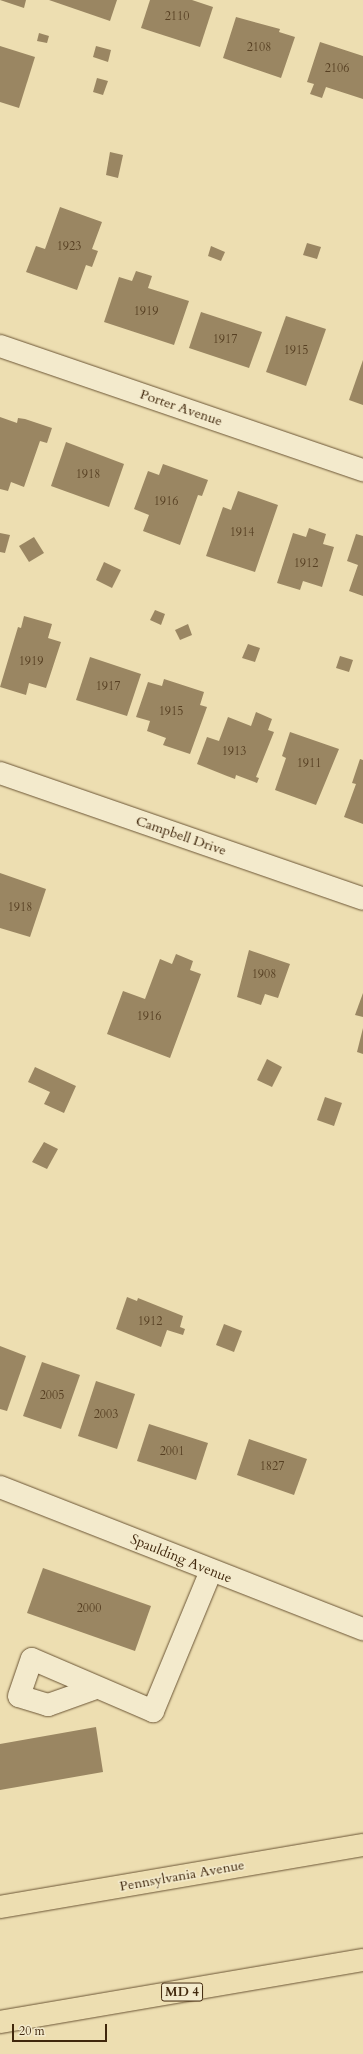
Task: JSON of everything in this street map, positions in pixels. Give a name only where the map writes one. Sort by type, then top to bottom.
[{"type":"highway","name":"Pennsylvania Avenue","points":[[0,1907],[363,1845]]},
{"type":"highway","name":"MD 4","points":[[0,2022],[363,1960]]},
{"type":"street","name":"Porter Avenue","points":[[0,346],[363,470]]},
{"type":"street","name":"Campbell Drive","points":[[0,773],[363,899]]},
{"type":"street","name":"Spaulding Avenue","points":[[0,1487],[211,1571],[363,1629]]},
{"type":"street","points":[[96,1688],[153,1710],[211,1571]]},
{"type":"building","points":[[0,0],[26,0],[24,8]]},
{"type":"building","points":[[49,0],[117,0],[110,21]]},
{"type":"building","points":[[150,0],[192,0],[213,7],[200,47],[141,28]]},
{"type":"building","points":[[236,17],[280,29],[279,32],[295,37],[281,78],[223,58]]},
{"type":"building","points":[[39,33],[49,36],[47,43],[37,41]]},
{"type":"building","points":[[320,42],[363,56],[363,99],[326,87],[322,98],[310,94],[314,84],[307,82]]},
{"type":"building","points":[[0,46],[35,57],[19,108],[0,102]]},
{"type":"building","points":[[96,46],[111,50],[108,62],[93,57]]},
{"type":"building","points":[[97,78],[108,81],[103,95],[93,92]]},
{"type":"building","points":[[110,152],[123,155],[118,178],[106,175]]},
{"type":"building","points":[[60,207],[102,222],[92,249],[98,251],[92,267],[86,265],[77,290],[26,272],[36,246],[45,249]]},
{"type":"building","points":[[307,243],[321,247],[317,259],[303,255]]},
{"type":"building","points":[[211,246],[225,252],[221,261],[208,256]]},
{"type":"building","points":[[136,271],[152,276],[148,288],[189,301],[174,345],[104,322],[119,277],[132,281]]},
{"type":"building","points":[[201,312],[262,332],[249,368],[189,348]]},
{"type":"building","points":[[286,316],[326,329],[306,386],[266,372]]},
{"type":"building","points":[[363,360],[363,405],[349,400]]},
{"type":"building","points":[[0,417],[17,423],[18,418],[25,419],[52,428],[47,443],[40,441],[24,487],[11,482],[8,491],[0,489]]},
{"type":"building","points":[[66,442],[124,464],[109,507],[51,486]]},
{"type":"building","points":[[163,464],[208,480],[202,496],[198,495],[180,545],[143,531],[149,515],[134,509],[148,471],[159,475]]},
{"type":"building","points":[[238,491],[278,505],[255,572],[206,556],[223,507],[231,510]]},
{"type":"building","points":[[309,528],[326,534],[323,544],[334,547],[322,587],[303,581],[300,590],[277,583],[293,533],[306,537]]},
{"type":"building","points":[[0,533],[10,535],[5,553],[0,552]]},
{"type":"building","points":[[356,534],[363,536],[363,596],[349,591],[358,565],[347,561]]},
{"type":"building","points":[[34,537],[44,553],[29,562],[19,546]]},
{"type":"building","points":[[104,562],[121,570],[112,588],[96,580]]},
{"type":"building","points":[[155,610],[165,614],[161,625],[150,620]]},
{"type":"building","points":[[24,616],[52,624],[48,638],[61,642],[46,688],[29,683],[26,695],[0,687],[18,627],[21,628]]},
{"type":"building","points":[[188,624],[192,635],[180,640],[175,630]]},
{"type":"building","points":[[248,644],[260,648],[255,662],[242,658]]},
{"type":"building","points":[[340,656],[353,660],[349,672],[336,668]]},
{"type":"building","points":[[90,657],[141,674],[127,716],[76,700]]},
{"type":"building","points":[[164,679],[204,692],[200,705],[207,707],[190,754],[163,745],[166,738],[147,731],[150,721],[136,717],[148,682],[162,686]]},
{"type":"building","points":[[256,712],[272,719],[268,730],[274,732],[256,777],[259,778],[257,783],[236,775],[235,779],[197,764],[207,737],[219,741],[228,717],[251,726]]},
{"type":"building","points":[[290,732],[339,749],[316,805],[275,790],[286,758],[282,756]]},
{"type":"building","points":[[360,759],[363,760],[363,824],[344,817],[356,784],[352,783]]},
{"type":"building","points":[[0,873],[46,889],[30,937],[0,928]]},
{"type":"building","points":[[249,950],[290,964],[278,998],[265,994],[261,1005],[237,997]]},
{"type":"building","points":[[176,954],[193,961],[190,970],[201,974],[170,1058],[107,1034],[123,991],[145,999],[160,959],[172,964]]},
{"type":"building","points":[[363,993],[363,1017],[355,1015]]},
{"type":"building","points":[[363,1028],[363,1054],[357,1052]]},
{"type":"building","points":[[267,1059],[282,1067],[272,1087],[257,1080]]},
{"type":"building","points":[[35,1067],[76,1086],[64,1113],[44,1104],[50,1092],[28,1082]]},
{"type":"building","points":[[325,1097],[342,1103],[334,1126],[317,1120]]},
{"type":"building","points":[[44,1142],[58,1149],[47,1169],[32,1162]]},
{"type":"building","points":[[127,1297],[137,1301],[138,1298],[183,1316],[180,1327],[185,1329],[183,1335],[167,1330],[161,1347],[116,1329]]},
{"type":"building","points":[[224,1324],[242,1331],[234,1352],[216,1345]]},
{"type":"building","points":[[0,1346],[26,1356],[7,1411],[0,1409]]},
{"type":"building","points":[[42,1362],[80,1375],[61,1429],[23,1416]]},
{"type":"building","points":[[96,1381],[135,1394],[117,1449],[78,1436]]},
{"type":"building","points":[[149,1424],[208,1443],[196,1480],[137,1461]]},
{"type":"building","points":[[249,1439],[307,1459],[294,1495],[237,1475]]},
{"type":"building","points":[[43,1568],[151,1606],[135,1651],[27,1613]]},
{"type":"building","points":[[96,1727],[103,1772],[0,1790],[0,1744]]}]
